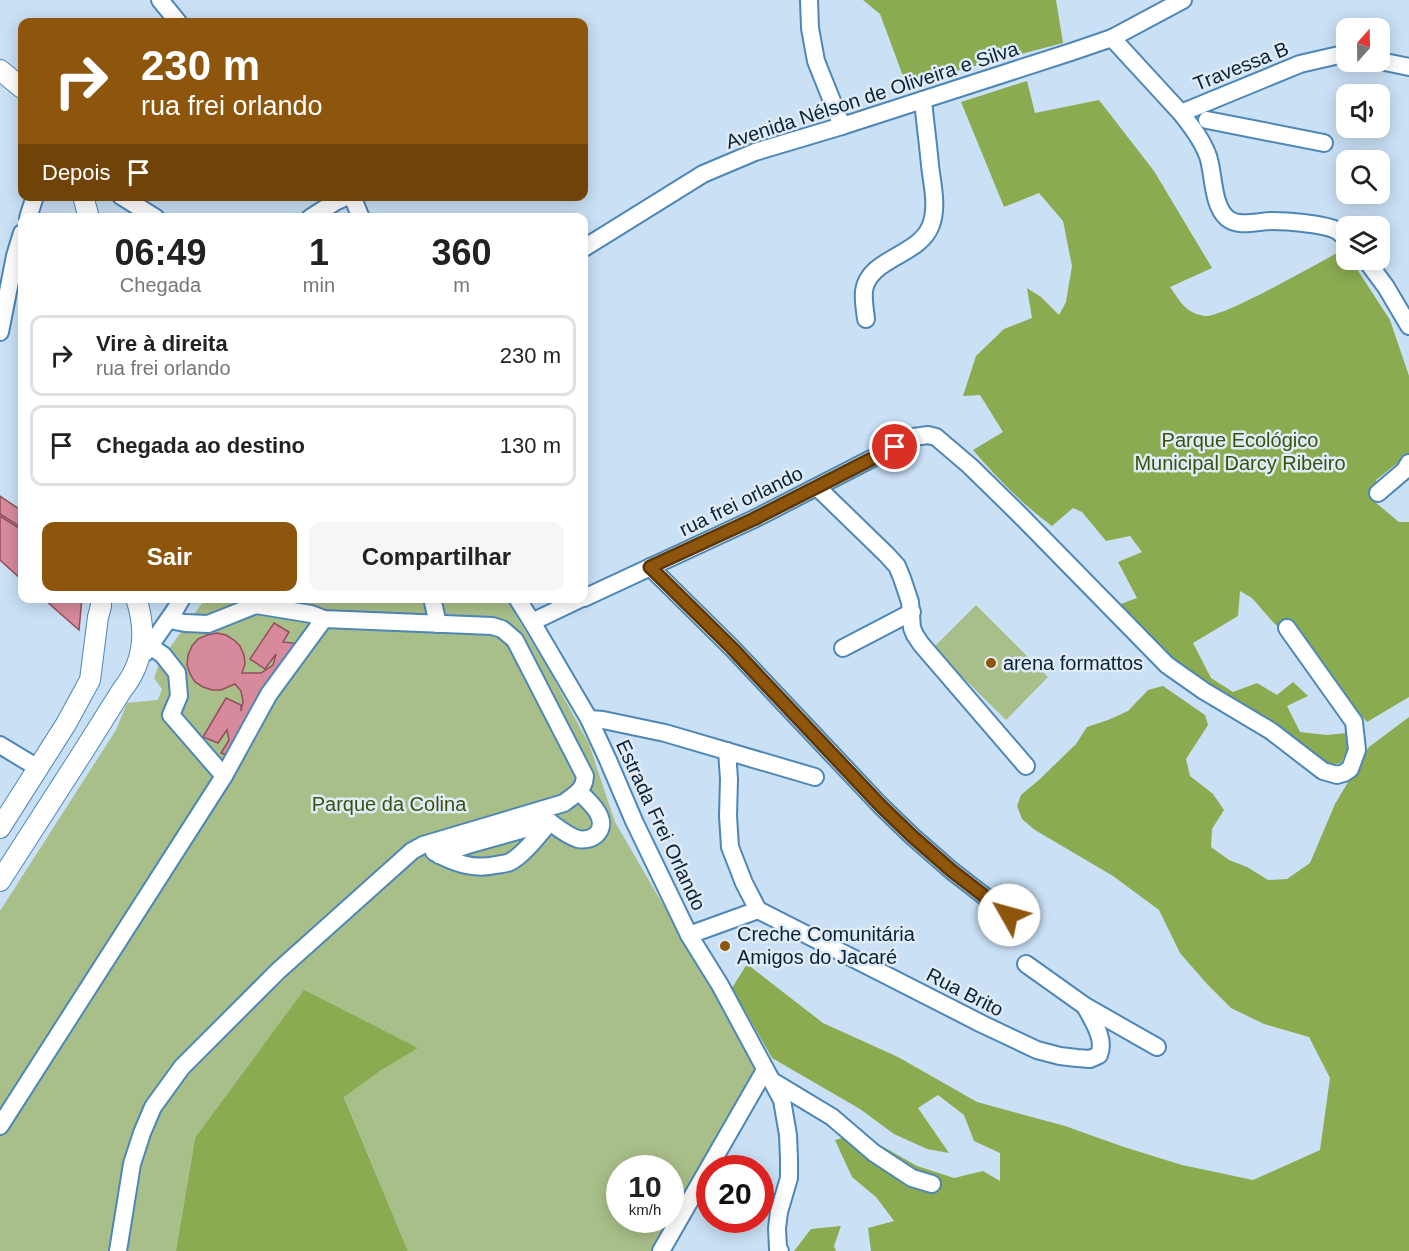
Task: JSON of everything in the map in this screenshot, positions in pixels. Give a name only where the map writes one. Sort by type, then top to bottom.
[{"type":"main road","points":[[0,70],[18,85]]},
{"type":"main road","points":[[0,828],[66,724],[90,680],[102,603]]},
{"type":"main road","points":[[0,881],[144,654],[141,612],[138,603]]},
{"type":"main road","points":[[90,680],[113,690],[122,690]]},
{"type":"street","points":[[160,0],[175,18]]},
{"type":"street","points":[[809,0],[810,28],[816,61],[842,126]]},
{"type":"street","name":"Avenida Nélson de Oliveira e Silva","points":[[588,246],[703,174],[755,152],[1112,38],[1183,0]]},
{"type":"street","name":"Travessa B","points":[[1112,38],[1181,113],[1300,64],[1336,56]]},
{"type":"street","points":[[1390,63],[1409,67]]},
{"type":"street","points":[[1200,138],[1217,98]]},
{"type":"street","points":[[866,319],[863,292],[866,282],[876,270],[912,247],[922,238],[932,223],[934,200],[923,100]]},
{"type":"street","points":[[1181,113],[1200,138],[1208,157],[1218,202],[1228,219],[1243,223],[1273,221],[1317,225],[1336,230]]},
{"type":"street","points":[[1207,120],[1324,143]]},
{"type":"street","points":[[129,201],[148,213]]},
{"type":"street","points":[[318,213],[338,201]]},
{"type":"street","points":[[0,332],[18,246]]},
{"type":"street","points":[[1373,270],[1409,326]]},
{"type":"street","name":"rua frei orlando","points":[[588,596],[754,519],[914,437],[928,435],[936,437],[970,466],[1167,665],[1204,691],[1272,730],[1323,771],[1337,775],[1344,773],[1350,769],[1357,750],[1354,722],[1287,628]]},
{"type":"street","points":[[1378,493],[1405,470],[1409,463]]},
{"type":"street","points":[[817,487],[897,567],[910,602],[915,635],[1026,766]]},
{"type":"street","points":[[650,567],[732,648],[880,805],[952,871],[1009,915]]},
{"type":"street","points":[[144,654],[179,603]]},
{"type":"street","points":[[433,603],[438,624]]},
{"type":"street","name":"Estrada Frei Orlando","points":[[520,603],[589,719],[634,821],[689,935],[720,985],[782,1100],[788,1135],[789,1178],[777,1228],[780,1251]]},
{"type":"street","name":"rua frei orlando","points":[[532,622],[572,603]]},
{"type":"street","points":[[169,620],[208,624],[256,605],[310,614],[324,619],[492,626],[502,629],[515,640],[585,776],[584,784],[579,792],[564,803],[522,853],[510,862],[488,867],[469,866],[451,861],[423,845]]},
{"type":"street","points":[[843,648],[912,612]]},
{"type":"street","points":[[0,1126],[224,776],[269,694],[324,619]]},
{"type":"street","points":[[144,654],[163,655],[177,673],[179,696],[171,715],[224,776]]},
{"type":"street","points":[[589,719],[665,734],[815,777]]},
{"type":"street","points":[[0,745],[38,768]]},
{"type":"street","points":[[689,935],[758,910],[744,883],[730,847],[727,751]]},
{"type":"street","points":[[550,822],[566,834],[578,838],[589,839],[596,835],[601,828],[600,817],[591,803],[579,792]]},
{"type":"street","points":[[118,1251],[132,1164],[142,1133],[153,1107],[182,1067],[278,971],[411,851],[423,845],[564,803]]},
{"type":"street","points":[[439,855],[550,822]]},
{"type":"street","name":"Rua Brito","points":[[758,910],[1037,1050],[1060,1056],[1096,1058],[1101,1051],[1099,1035],[1085,1006]]},
{"type":"street","points":[[1026,964],[1085,1006],[1157,1047]]},
{"type":"street","points":[[661,1251],[769,1076],[832,1117],[874,1153],[912,1178],[932,1184]]},
{"type":"green space","points":[[863,0],[1056,0],[1063,43],[906,84],[880,14]]},
{"type":"green space","name":"Parque Ecológico Municipal Darcy Ribeiro","points":[[1027,81],[1035,113],[1099,100],[1154,171],[1212,268],[1170,287],[1188,309],[1198,315],[1215,314],[1231,308],[1336,253],[1336,270],[1358,270],[1390,320],[1409,376],[1409,454],[1376,480],[1375,502],[1399,522],[1409,522],[1409,697],[1367,722],[1252,598],[1240,591],[1238,616],[1193,643],[1211,678],[1233,692],[1257,683],[1277,695],[1293,682],[1308,696],[1287,706],[1300,732],[1327,735],[1346,733],[1349,746],[1341,763],[1324,767],[1181,671],[1115,606],[1137,598],[1118,562],[1142,552],[1130,536],[1106,541],[1082,512],[1073,508],[1052,526],[1010,490],[973,450],[1003,432],[980,395],[963,396],[976,356],[1004,329],[1032,318],[1027,288],[1041,297],[1059,315],[1066,302],[1072,266],[1063,221],[1039,193],[1004,207],[961,102]]},
{"type":"green space","name":"Parque da Colina","points":[[202,603],[508,603],[550,672],[589,744],[615,822],[762,1075],[720,1155],[696,1155],[696,1200],[684,1223],[684,1155],[606,1155],[606,1233],[679,1233],[669,1251],[408,1251],[344,1096],[417,1048],[195,1138],[176,1251],[0,1251],[0,911],[116,730],[127,703],[158,700],[162,689],[154,678],[160,661]]},
{"type":"green space","name":"arena formattos","points":[[976,605],[1048,677],[1006,720],[933,648]]},
{"type":"green space","points":[[1163,686],[1205,715],[1208,725],[1186,759],[1190,776],[1213,794],[1224,810],[1212,829],[1211,847],[1229,860],[1247,867],[1268,880],[1287,879],[1310,863],[1335,804],[1369,747],[1409,717],[1409,1251],[871,1251],[868,1228],[894,1221],[876,1197],[852,1177],[835,1140],[859,1133],[917,1166],[954,1178],[983,1171],[1000,1181],[1000,1153],[974,1141],[964,1115],[938,1095],[918,1108],[949,1153],[927,1149],[894,1134],[860,1109],[772,1058],[732,988],[747,964],[823,1023],[898,1057],[977,1102],[1065,1126],[1182,1165],[1253,1180],[1320,1150],[1330,1078],[1309,1037],[1264,1024],[1231,1008],[1180,953],[1159,910],[1113,876],[1035,830],[1022,819],[1017,806],[1021,795],[1076,744],[1087,727],[1128,711],[1148,690]]},
{"type":"green space","points":[[304,990],[418,1048],[380,1071],[344,1097],[408,1251],[176,1251],[195,1138]]},
{"type":"green space","points":[[841,1226],[834,1246],[836,1251],[794,1251],[811,1229]]},
{"type":"building","points":[[0,496],[18,508],[18,525],[0,514]]},
{"type":"building","points":[[0,516],[18,527],[18,576],[0,560]]},
{"type":"building","points":[[48,603],[82,603],[79,630]]},
{"type":"building","points":[[274,623],[289,632],[283,642],[300,644],[231,756],[221,753],[229,740],[227,730],[218,743],[203,737],[226,698],[241,705],[241,711],[243,702],[241,691],[235,684],[221,690],[212,690],[195,682],[187,665],[188,655],[198,639],[217,633],[226,635],[240,646],[244,655],[245,664],[242,673],[261,673],[273,665],[276,654],[265,669],[250,659]]},
{"type":"place","name":"arena formattos","points":[[991,663]]},
{"type":"place","name":"Creche Comunitária Amigos do Jacaré","points":[[725,946]]},
{"type":"route","points":[[895,447],[754,519],[650,567],[732,648],[880,805],[952,871],[1009,915]]}]
